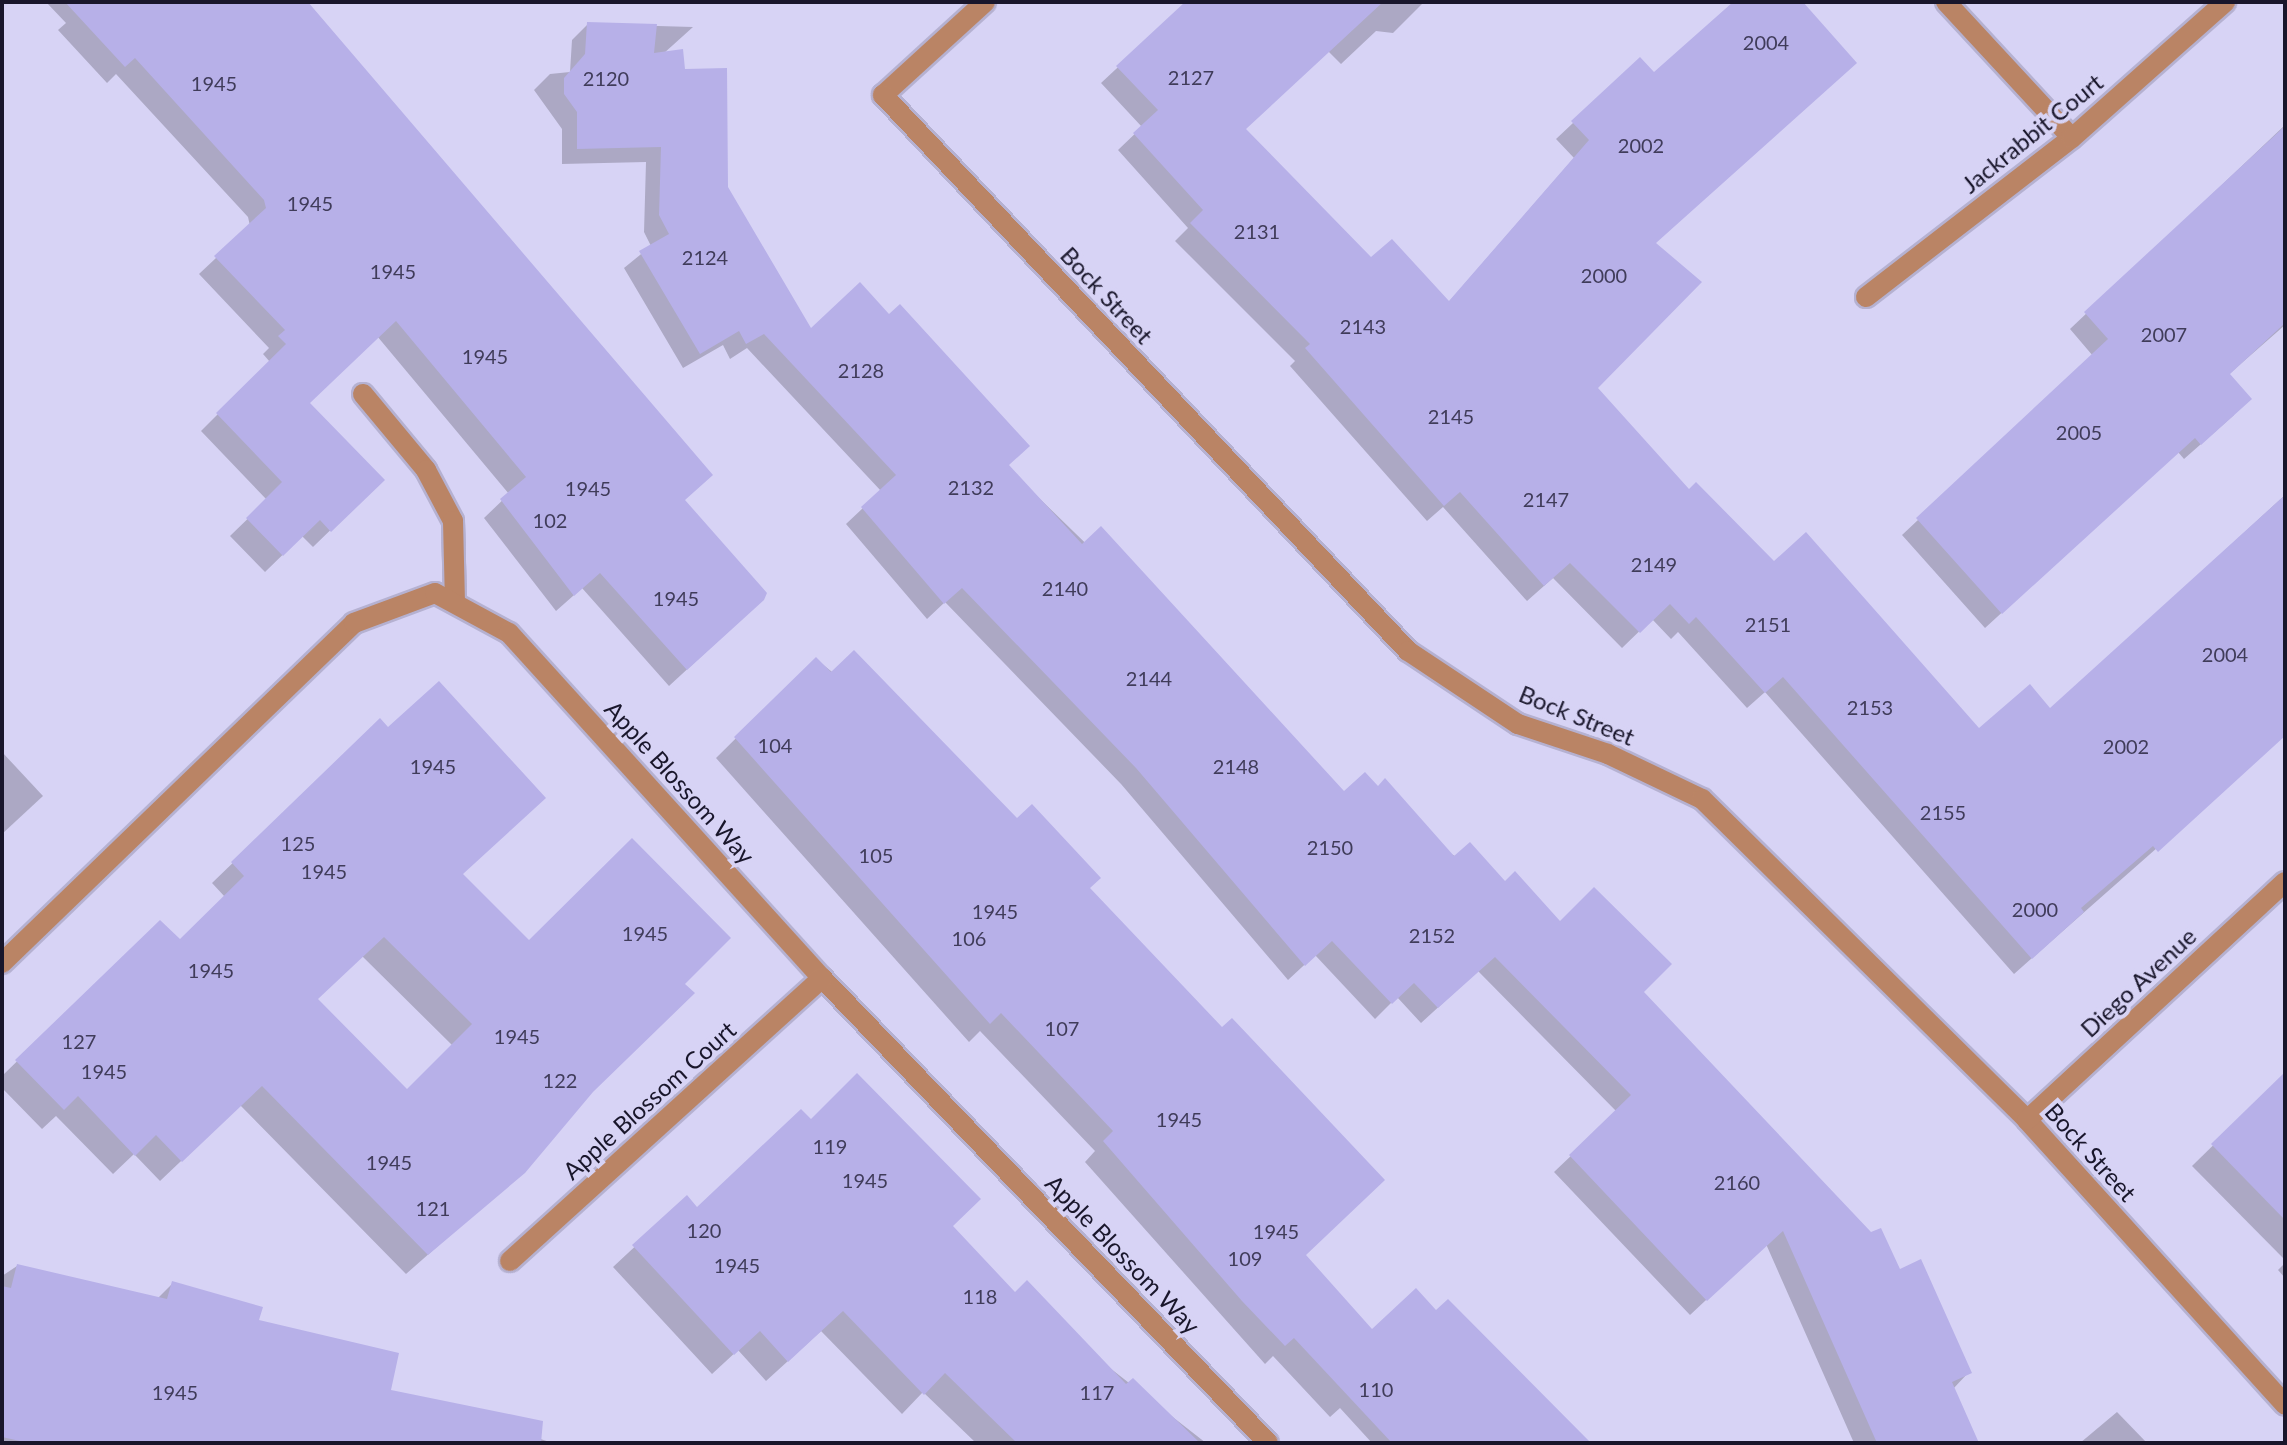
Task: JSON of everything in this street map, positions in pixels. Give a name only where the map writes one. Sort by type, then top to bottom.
[{"type":"street","name":"Bock Street","points":[[985,2],[883,95],[1408,651],[1518,724],[1608,754],[1702,799],[2027,1120],[2285,1405]]},
{"type":"street","points":[[1946,2],[2072,138]]},
{"type":"street","name":"Jackrabbit Court","points":[[1866,297],[2072,138],[2225,2]]},
{"type":"street","points":[[363,394],[426,470],[453,521],[455,603]]},
{"type":"street","name":"Apple Blossom Way","points":[[2,963],[354,623],[435,593],[509,633],[822,978],[1268,1443]]},
{"type":"street","name":"Diego Avenue","points":[[2027,1120],[2285,882]]},
{"type":"street","name":"Apple Blossom Court","points":[[510,1261],[822,978]]},
{"type":"building","points":[[65,2],[308,2],[713,475],[685,500],[767,593],[764,600],[687,670],[600,573],[574,596],[500,499],[526,477],[396,321],[310,403],[385,480],[331,532],[320,520],[283,556],[246,518],[282,482],[216,413],[286,344],[278,336],[285,330],[214,256],[266,208],[264,200],[135,58],[125,67]]},
{"type":"building","points":[[1185,2],[1383,2],[1246,129],[1371,257],[1392,239],[1449,301],[1589,140],[1571,121],[1640,57],[1654,72],[1733,2],[1803,2],[1857,63],[1656,243],[1702,282],[1598,388],[1689,489],[1696,482],[1774,561],[1806,532],[1979,728],[2030,684],[2050,708],[2285,495],[2285,736],[2158,852],[2153,846],[2081,908],[2084,912],[2032,959],[1783,677],[1765,693],[1696,617],[1689,624],[1670,604],[1640,633],[1570,563],[1544,586],[1460,492],[1444,506],[1305,348],[1310,344],[1190,223],[1203,210],[1133,133],[1158,110],[1116,66]]},
{"type":"building","points":[[587,22],[657,24],[654,53],[683,49],[685,69],[727,68],[728,187],[811,328],[860,282],[889,314],[900,304],[1030,446],[1009,465],[1082,544],[1101,526],[1344,791],[1365,772],[1378,786],[1385,778],[1454,856],[1470,842],[1505,881],[1515,871],[1560,921],[1594,887],[1672,964],[1644,992],[1871,1232],[1881,1228],[1900,1269],[1921,1259],[1972,1373],[1952,1382],[1979,1443],[1877,1443],[1783,1231],[1707,1301],[1569,1155],[1631,1095],[1495,957],[1438,1008],[1414,983],[1392,1004],[1332,941],[1305,966],[1136,768],[962,588],[944,604],[861,507],[896,475],[764,334],[746,344],[739,331],[700,354],[639,251],[669,234],[659,215],[661,147],[577,149],[577,112],[564,94],[564,78],[585,54]]},
{"type":"building","points":[[2285,126],[2285,323],[2230,374],[2252,399],[2201,445],[2195,438],[2002,614],[1916,518],[2108,339],[2084,312]]},
{"type":"building","points":[[854,650],[1017,818],[1032,804],[1101,878],[1090,888],[1222,1027],[1232,1018],[1385,1180],[1306,1255],[1372,1329],[1416,1288],[1436,1310],[1448,1299],[1591,1443],[1392,1443],[1294,1338],[1285,1346],[1242,1301],[1103,1141],[1113,1131],[1001,1013],[990,1024],[734,737],[816,657],[831,672]]},
{"type":"building","points":[[439,681],[546,798],[463,874],[529,940],[632,838],[731,938],[685,984],[695,993],[593,1092],[525,1173],[428,1255],[262,1086],[182,1162],[156,1135],[135,1156],[78,1096],[64,1110],[15,1060],[160,920],[180,939],[244,876],[231,862],[380,718],[388,727]],"holes":[[[384,937],[472,1024],[407,1089],[318,999]]]},
{"type":"building","points":[[2285,1072],[2285,1220],[2211,1144]]},
{"type":"building","points":[[857,1073],[981,1199],[953,1226],[1015,1292],[1027,1280],[1126,1384],[1133,1378],[1200,1443],[1017,1443],[945,1373],[924,1395],[843,1311],[788,1362],[760,1331],[734,1355],[632,1245],[687,1195],[697,1207],[801,1109],[811,1119]]},
{"type":"building","points":[[17,1264],[167,1299],[172,1281],[263,1307],[259,1320],[399,1353],[391,1390],[543,1421],[541,1443],[29,1443],[2,1437],[2,1286],[11,1288]]}]
